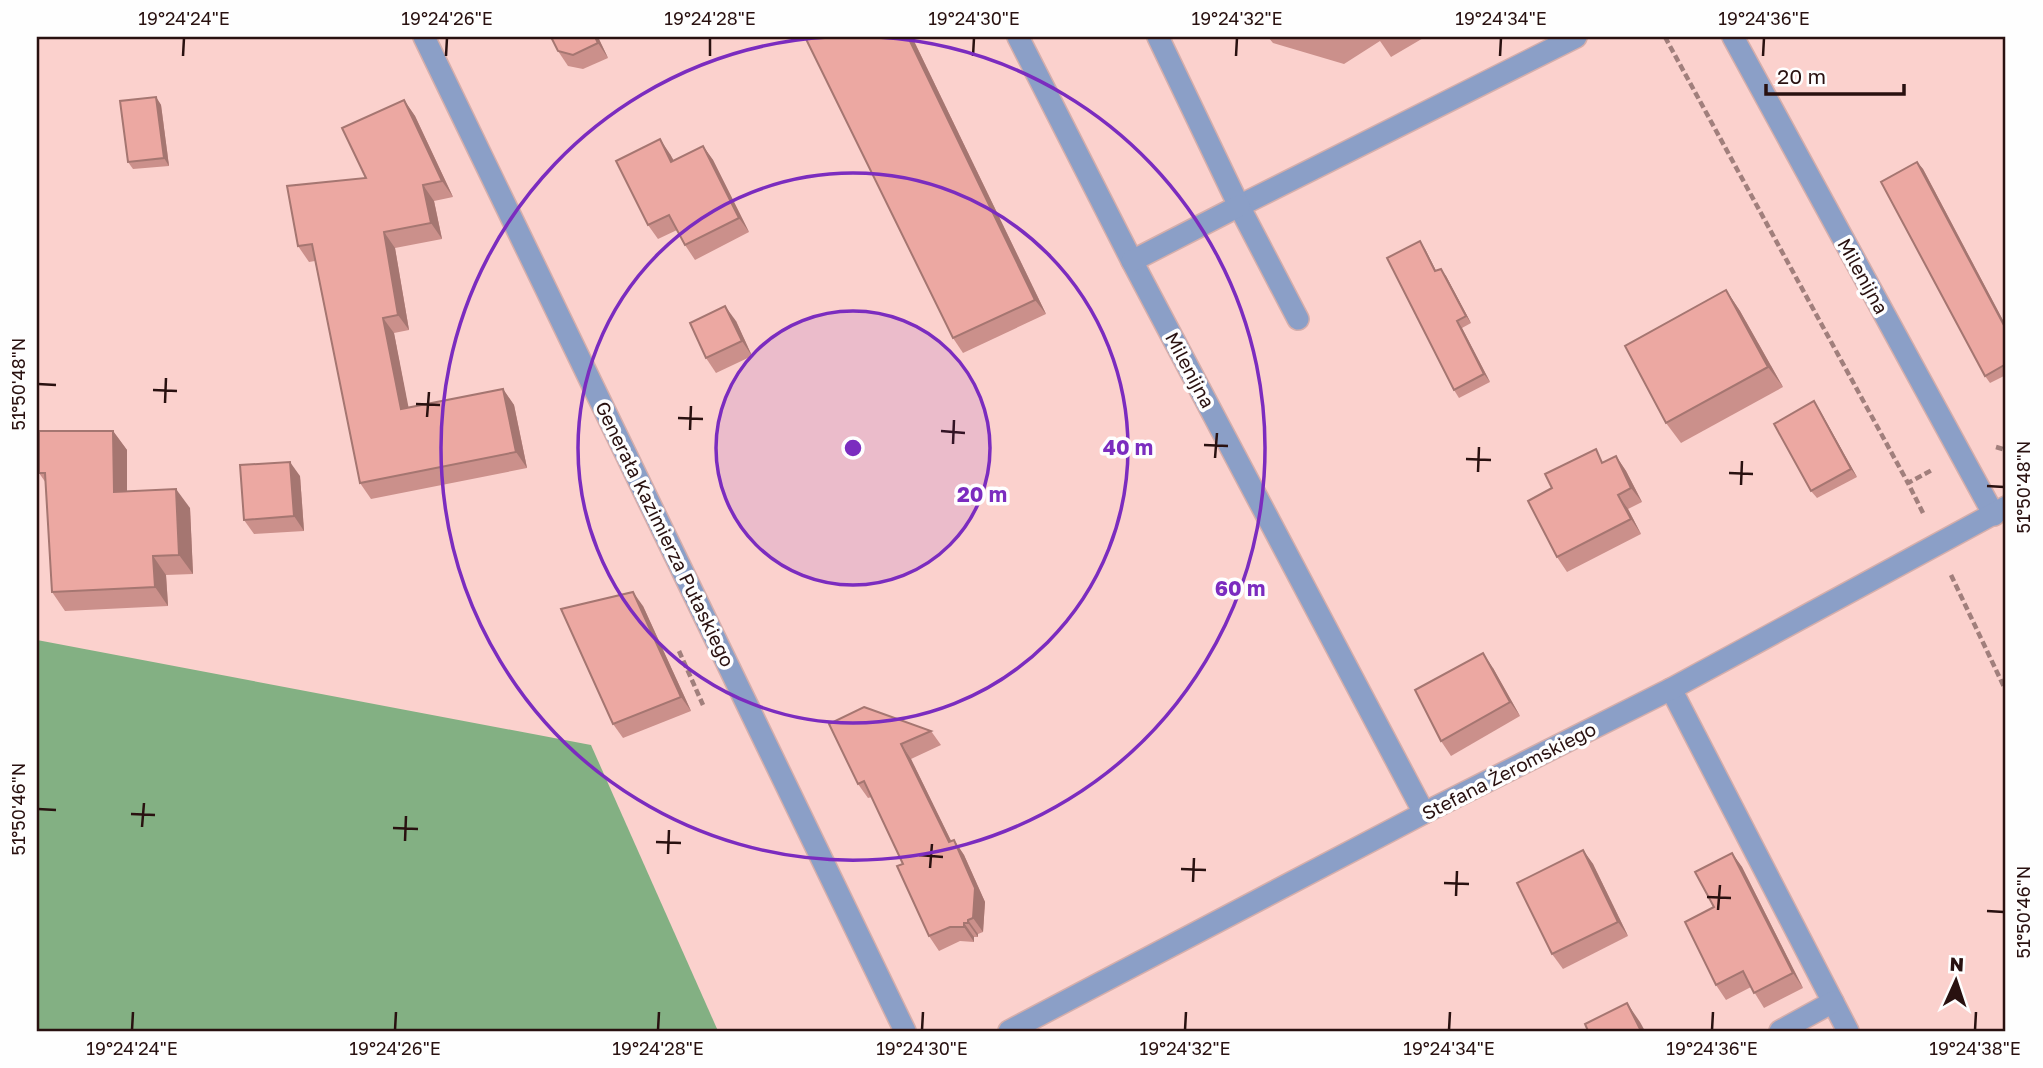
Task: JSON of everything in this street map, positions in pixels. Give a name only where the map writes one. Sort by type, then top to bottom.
[{"type":"street","name":"Generała Kazimierza Pułaskiego","points":[[424,37],[905,1031]]},
{"type":"street","name":"Milenijna","points":[[1018,37],[1132,261],[1424,813]]},
{"type":"street","points":[[1158,37],[1239,206],[1298,319]]},
{"type":"street","points":[[1132,261],[1576,37]]},
{"type":"street","name":"Milenijna","points":[[1733,37],[2000,511]]},
{"type":"street","name":"Stefana Żeromskiego","points":[[1009,1031],[1424,813],[1671,689],[2000,511]]},
{"type":"street","points":[[1671,689],[1848,1031]]},
{"type":"street","points":[[1780,1031],[1833,1002]]},
{"type":"path","points":[[1665,37],[1908,483]]},
{"type":"path","points":[[1938,544],[2006,691]]},
{"type":"green space","points":[[37,640],[591,745],[718,1031],[37,1031]]},
{"type":"building","points":[[551,37],[595,37],[598,43],[573,55],[558,51]]},
{"type":"building","points":[[805,37],[908,37],[1035,300],[953,338]]},
{"type":"building","points":[[156,97],[164,158],[128,162],[120,101]]},
{"type":"building","points":[[404,100],[442,181],[423,185],[431,223],[384,232],[398,315],[383,318],[401,409],[503,389],[516,452],[360,483],[312,244],[298,246],[287,186],[366,178],[342,128]]},
{"type":"building","points":[[660,139],[671,162],[703,146],[739,218],[685,245],[669,215],[648,225],[616,161]]},
{"type":"building","points":[[1917,162],[2006,329],[2006,364],[1985,376],[1881,182]]},
{"type":"building","points":[[1420,241],[1435,271],[1441,269],[1466,316],[1457,321],[1484,374],[1454,390],[1387,258]]},
{"type":"building","points":[[1726,290],[1768,367],[1666,423],[1625,346]]},
{"type":"building","points":[[725,306],[742,341],[706,358],[690,323]]},
{"type":"building","points":[[1814,401],[1851,469],[1811,491],[1774,424]]},
{"type":"building","points":[[39,431],[113,431],[114,492],[176,489],[179,555],[153,556],[155,587],[52,592],[45,473],[39,473]]},
{"type":"building","points":[[1596,449],[1602,463],[1616,456],[1631,488],[1618,495],[1631,519],[1557,557],[1528,501],[1552,488],[1545,474]]},
{"type":"building","points":[[290,462],[294,516],[244,520],[240,465]]},
{"type":"building","points":[[633,592],[681,697],[613,724],[561,609]]},
{"type":"building","points":[[1483,653],[1510,702],[1441,741],[1415,690]]},
{"type":"building","points":[[864,707],[931,731],[901,744],[949,842],[954,840],[975,888],[973,918],[964,923],[964,927],[950,927],[929,936],[897,866],[903,864],[864,781],[858,784],[829,724]]},
{"type":"building","points":[[1583,850],[1618,922],[1552,954],[1517,883]]},
{"type":"building","points":[[1732,853],[1793,973],[1754,993],[1743,971],[1716,985],[1685,922],[1714,907],[1695,872]]},
{"type":"building","points":[[1627,1003],[1641,1031],[1588,1031],[1585,1024]]}]
